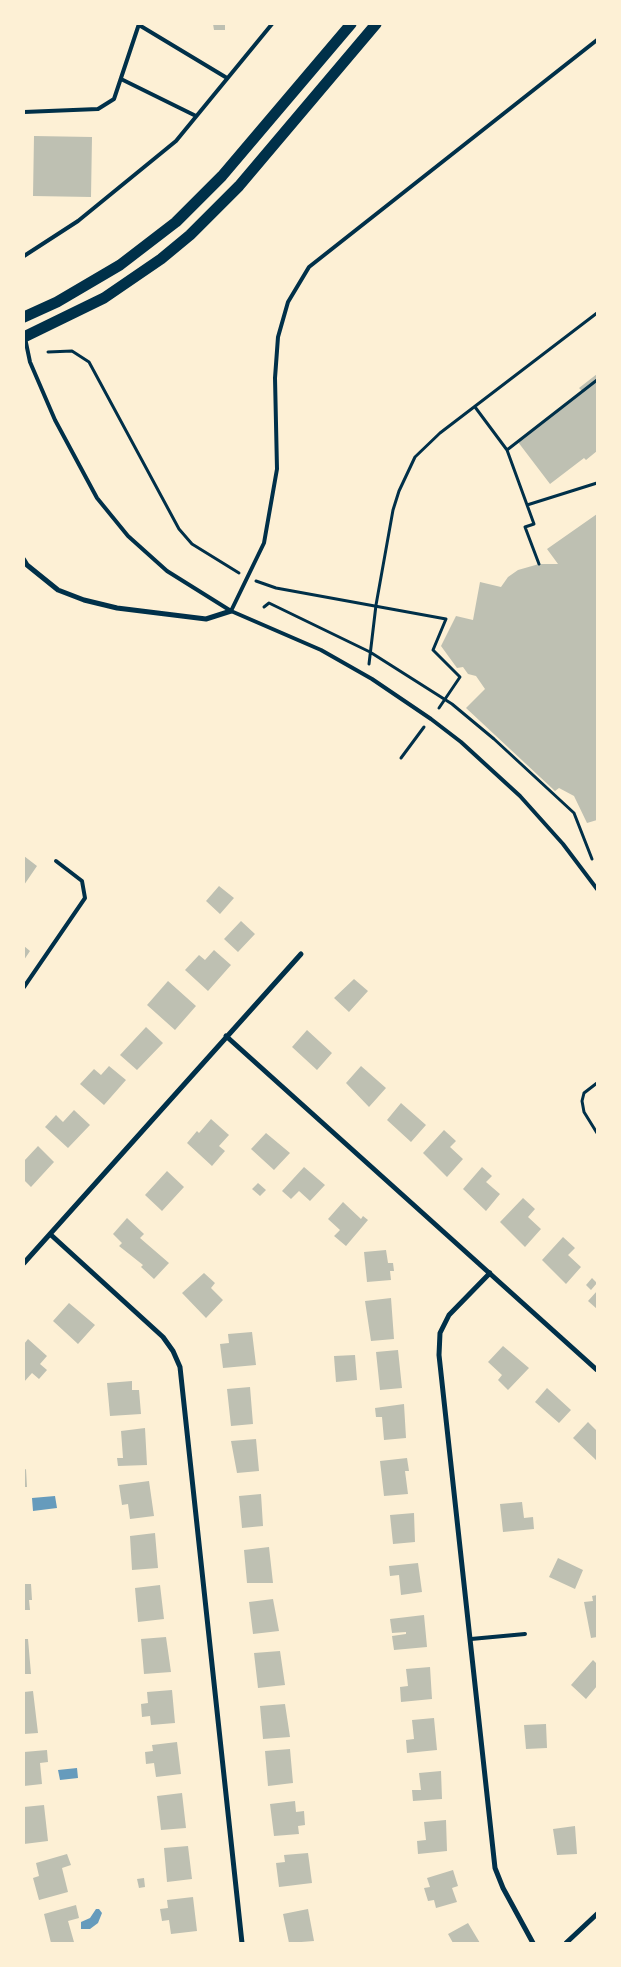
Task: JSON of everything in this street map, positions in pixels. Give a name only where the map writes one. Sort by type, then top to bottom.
[{"type":"main road","points":[[24,317],[57,302],[112,270],[176,222],[222,176],[352,24]]},
{"type":"main road","points":[[24,336],[104,298],[161,260],[190,235],[239,186],[376,24]]},
{"type":"street","points":[[24,560],[27,565],[58,590],[84,600],[117,608],[206,619],[231,611]]},
{"type":"street","points":[[24,1263],[226,1036],[302,954]]},
{"type":"street","points":[[226,1036],[597,1370]]},
{"type":"street","points":[[50,1234],[163,1337],[180,1367],[242,1943]]},
{"type":"street","points":[[490,1273],[449,1315],[443,1324],[439,1342],[495,1868],[503,1888],[533,1943]]},
{"type":"street","points":[[566,1943],[597,1914]]},
{"type":"lane","points":[[24,112],[98,109],[114,99],[139,24],[227,78]]},
{"type":"lane","points":[[24,256],[78,221],[176,141],[272,24]]},
{"type":"lane","points":[[231,611],[264,543],[277,469],[276,378],[278,337],[288,302],[309,267],[597,40]]},
{"type":"lane","points":[[121,79],[196,116]]},
{"type":"lane","points":[[24,336],[30,362],[55,420],[97,498],[128,536],[167,570],[231,611],[320,650],[372,679],[461,742],[520,796],[563,844],[597,889]]},
{"type":"lane","points":[[24,986],[85,898],[82,881],[56,861]]},
{"type":"lane","points":[[471,1639],[525,1634]]},
{"type":"path","points":[[369,664],[393,510],[408,470],[424,447],[597,313]]},
{"type":"path","points":[[506,450],[597,380]]},
{"type":"path","points":[[475,407],[506,450],[534,524],[525,527],[539,564]]},
{"type":"path","points":[[527,506],[597,483]]},
{"type":"path","points":[[264,607],[269,603],[370,652],[444,699],[494,739],[574,812],[592,859]]},
{"type":"path","points":[[439,708],[444,699]]},
{"type":"path","points":[[401,758],[424,727]]},
{"type":"path","points":[[597,1083],[584,1093],[582,1101],[584,1112],[597,1133]]},
{"type":"water","points":[[55,1496],[57,1508],[33,1511],[32,1498]]},
{"type":"water","points":[[77,1768],[78,1778],[60,1780],[58,1770]]},
{"type":"water","points":[[96,1909],[99,1909],[102,1913],[98,1923],[90,1929],[81,1929],[81,1922],[90,1918]]},
{"type":"building","points":[[213,24],[225,24],[225,30],[214,30]]},
{"type":"building","points":[[34,136],[92,137],[91,197],[33,196]]},
{"type":"building","points":[[597,374],[597,451],[586,460],[584,458],[550,484],[518,442],[583,392],[579,388]]},
{"type":"building","points":[[597,514],[597,820],[587,823],[574,796],[559,788],[555,791],[466,708],[485,689],[476,676],[468,674],[463,667],[457,668],[441,646],[456,616],[473,620],[480,582],[501,587],[508,577],[518,570],[539,564],[558,564],[547,549]]},
{"type":"building","points":[[24,856],[37,866],[24,885]]},
{"type":"building","points":[[219,886],[234,898],[220,914],[206,901]]},
{"type":"building","points":[[241,921],[255,934],[238,952],[224,939]]},
{"type":"building","points":[[24,946],[30,951],[24,960]]},
{"type":"building","points":[[214,950],[231,965],[208,991],[185,970],[199,955],[205,960]]},
{"type":"building","points":[[354,979],[368,991],[349,1012],[334,998]]},
{"type":"building","points":[[168,981],[196,1006],[175,1030],[147,1005]]},
{"type":"building","points":[[146,1027],[163,1043],[137,1070],[120,1055]]},
{"type":"building","points":[[307,1030],[332,1053],[317,1070],[292,1047]]},
{"type":"building","points":[[109,1066],[126,1080],[104,1105],[80,1084],[94,1069],[101,1075]]},
{"type":"building","points":[[361,1066],[386,1088],[369,1107],[346,1083]]},
{"type":"building","points":[[401,1103],[426,1125],[411,1142],[387,1120]]},
{"type":"building","points":[[74,1110],[90,1125],[68,1148],[45,1127],[56,1115],[63,1122]]},
{"type":"building","points":[[211,1119],[229,1135],[219,1146],[225,1151],[212,1166],[187,1143]]},
{"type":"building","points":[[444,1130],[456,1141],[450,1147],[463,1159],[447,1177],[423,1153]]},
{"type":"building","points":[[266,1133],[290,1153],[274,1170],[251,1149]]},
{"type":"building","points":[[38,1146],[54,1162],[31,1187],[24,1180],[24,1161]]},
{"type":"building","points":[[304,1167],[325,1185],[310,1201],[299,1191],[291,1199],[282,1191]]},
{"type":"building","points":[[482,1167],[492,1176],[486,1182],[500,1194],[486,1211],[463,1189]]},
{"type":"building","points":[[167,1171],[184,1187],[162,1211],[145,1195]]},
{"type":"building","points":[[258,1183],[266,1190],[260,1196],[252,1189]]},
{"type":"building","points":[[523,1198],[535,1209],[528,1217],[541,1229],[525,1247],[500,1222]]},
{"type":"building","points":[[343,1202],[361,1219],[363,1216],[368,1220],[346,1246],[334,1236],[340,1230],[328,1219]]},
{"type":"building","points":[[127,1218],[144,1234],[140,1238],[169,1263],[154,1279],[141,1267],[143,1265],[119,1246],[122,1243],[113,1234]]},
{"type":"building","points":[[563,1237],[575,1248],[568,1255],[581,1267],[566,1284],[542,1260]]},
{"type":"building","points":[[386,1250],[388,1263],[393,1263],[394,1271],[390,1271],[391,1280],[367,1282],[364,1252]]},
{"type":"building","points":[[204,1273],[215,1283],[211,1288],[223,1300],[206,1318],[182,1293]]},
{"type":"building","points":[[592,1278],[597,1283],[591,1290],[586,1285]]},
{"type":"building","points":[[597,1291],[597,1309],[588,1301]]},
{"type":"building","points":[[391,1298],[394,1339],[371,1341],[365,1301]]},
{"type":"building","points":[[69,1303],[95,1325],[78,1344],[53,1321]]},
{"type":"building","points":[[252,1332],[256,1365],[223,1368],[220,1344],[229,1343],[228,1334]]},
{"type":"building","points":[[28,1339],[47,1356],[40,1364],[47,1370],[39,1379],[32,1373],[24,1382],[24,1344]]},
{"type":"building","points":[[503,1346],[529,1368],[508,1390],[498,1380],[502,1375],[488,1362]]},
{"type":"building","points":[[398,1350],[402,1388],[380,1390],[376,1352]]},
{"type":"building","points":[[355,1355],[357,1380],[336,1382],[334,1356]]},
{"type":"building","points":[[132,1381],[132,1390],[139,1390],[141,1414],[110,1416],[107,1383]]},
{"type":"building","points":[[250,1387],[253,1424],[231,1426],[227,1389]]},
{"type":"building","points":[[547,1388],[571,1410],[559,1423],[535,1402]]},
{"type":"building","points":[[404,1404],[406,1438],[384,1440],[382,1417],[376,1417],[375,1408]]},
{"type":"building","points":[[588,1422],[597,1431],[596,1460],[573,1438]]},
{"type":"building","points":[[145,1428],[147,1465],[118,1466],[117,1458],[123,1458],[121,1431]]},
{"type":"building","points":[[256,1439],[259,1471],[237,1473],[231,1441]]},
{"type":"building","points":[[407,1458],[409,1471],[405,1471],[408,1494],[384,1496],[380,1461]]},
{"type":"building","points":[[26,1469],[27,1487],[24,1487],[24,1470]]},
{"type":"building","points":[[149,1481],[154,1516],[130,1519],[128,1504],[122,1505],[119,1485]]},
{"type":"building","points":[[261,1494],[263,1526],[242,1528],[239,1496]]},
{"type":"building","points":[[522,1502],[524,1518],[533,1517],[534,1529],[503,1532],[500,1504]]},
{"type":"building","points":[[414,1513],[415,1542],[393,1544],[390,1515]]},
{"type":"building","points":[[155,1533],[158,1568],[132,1570],[130,1536]]},
{"type":"building","points":[[269,1547],[273,1583],[247,1583],[244,1550]]},
{"type":"building","points":[[558,1558],[583,1570],[575,1589],[549,1577]]},
{"type":"building","points":[[418,1563],[422,1592],[401,1595],[399,1575],[390,1576],[389,1566]]},
{"type":"building","points":[[24,1584],[31,1584],[32,1600],[29,1600],[30,1610],[24,1610]]},
{"type":"building","points":[[160,1585],[164,1619],[138,1622],[135,1588]]},
{"type":"building","points":[[597,1595],[597,1637],[591,1638],[584,1602],[593,1601],[592,1596]]},
{"type":"building","points":[[273,1599],[279,1631],[253,1634],[249,1602]]},
{"type":"building","points":[[424,1615],[427,1647],[394,1650],[392,1636],[406,1634],[406,1632],[392,1633],[390,1619]]},
{"type":"building","points":[[166,1637],[171,1672],[144,1674],[141,1639]]},
{"type":"building","points":[[24,1639],[28,1639],[31,1674],[24,1674]]},
{"type":"building","points":[[280,1651],[285,1685],[258,1688],[254,1653]]},
{"type":"building","points":[[593,1660],[597,1664],[597,1686],[586,1699],[571,1685]]},
{"type":"building","points":[[430,1667],[432,1699],[401,1702],[400,1687],[408,1686],[406,1669]]},
{"type":"building","points":[[172,1690],[175,1723],[151,1725],[150,1716],[142,1717],[141,1704],[148,1703],[147,1692]]},
{"type":"building","points":[[33,1691],[38,1733],[24,1734],[24,1692]]},
{"type":"building","points":[[285,1704],[290,1737],[263,1739],[260,1706]]},
{"type":"building","points":[[434,1718],[437,1750],[407,1753],[406,1740],[414,1739],[412,1720]]},
{"type":"building","points":[[546,1724],[547,1748],[526,1749],[524,1725]]},
{"type":"building","points":[[177,1742],[181,1774],[156,1777],[154,1763],[146,1764],[145,1752],[153,1751],[152,1745]]},
{"type":"building","points":[[290,1749],[293,1783],[268,1786],[265,1751]]},
{"type":"building","points":[[47,1750],[48,1762],[40,1763],[42,1784],[24,1786],[24,1752]]},
{"type":"building","points":[[441,1771],[442,1799],[413,1801],[412,1790],[421,1790],[419,1773]]},
{"type":"building","points":[[182,1793],[186,1828],[161,1830],[157,1796]]},
{"type":"building","points":[[295,1801],[296,1812],[304,1811],[305,1825],[298,1826],[299,1834],[274,1836],[270,1804]]},
{"type":"building","points":[[44,1805],[48,1841],[24,1844],[24,1807]]},
{"type":"building","points":[[446,1820],[447,1851],[418,1854],[417,1841],[426,1840],[424,1822]]},
{"type":"building","points":[[575,1826],[577,1854],[557,1855],[553,1829]]},
{"type":"building","points":[[188,1846],[192,1879],[167,1882],[164,1848]]},
{"type":"building","points":[[308,1853],[312,1883],[279,1887],[276,1863],[285,1862],[284,1855]]},
{"type":"building","points":[[67,1854],[71,1865],[62,1868],[68,1892],[39,1900],[33,1878],[39,1876],[36,1863]]},
{"type":"building","points":[[453,1870],[458,1886],[452,1888],[457,1902],[436,1908],[434,1900],[428,1901],[424,1888],[430,1887],[427,1878]]},
{"type":"building","points":[[144,1878],[145,1887],[139,1888],[137,1879]]},
{"type":"building","points":[[193,1897],[197,1931],[171,1934],[169,1920],[162,1921],[160,1909],[168,1908],[167,1900]]},
{"type":"building","points":[[76,1905],[79,1918],[68,1921],[74,1942],[51,1943],[44,1914]]},
{"type":"building","points":[[308,1909],[314,1941],[289,1943],[283,1914]]},
{"type":"building","points":[[468,1923],[480,1943],[453,1943],[448,1934]]}]
